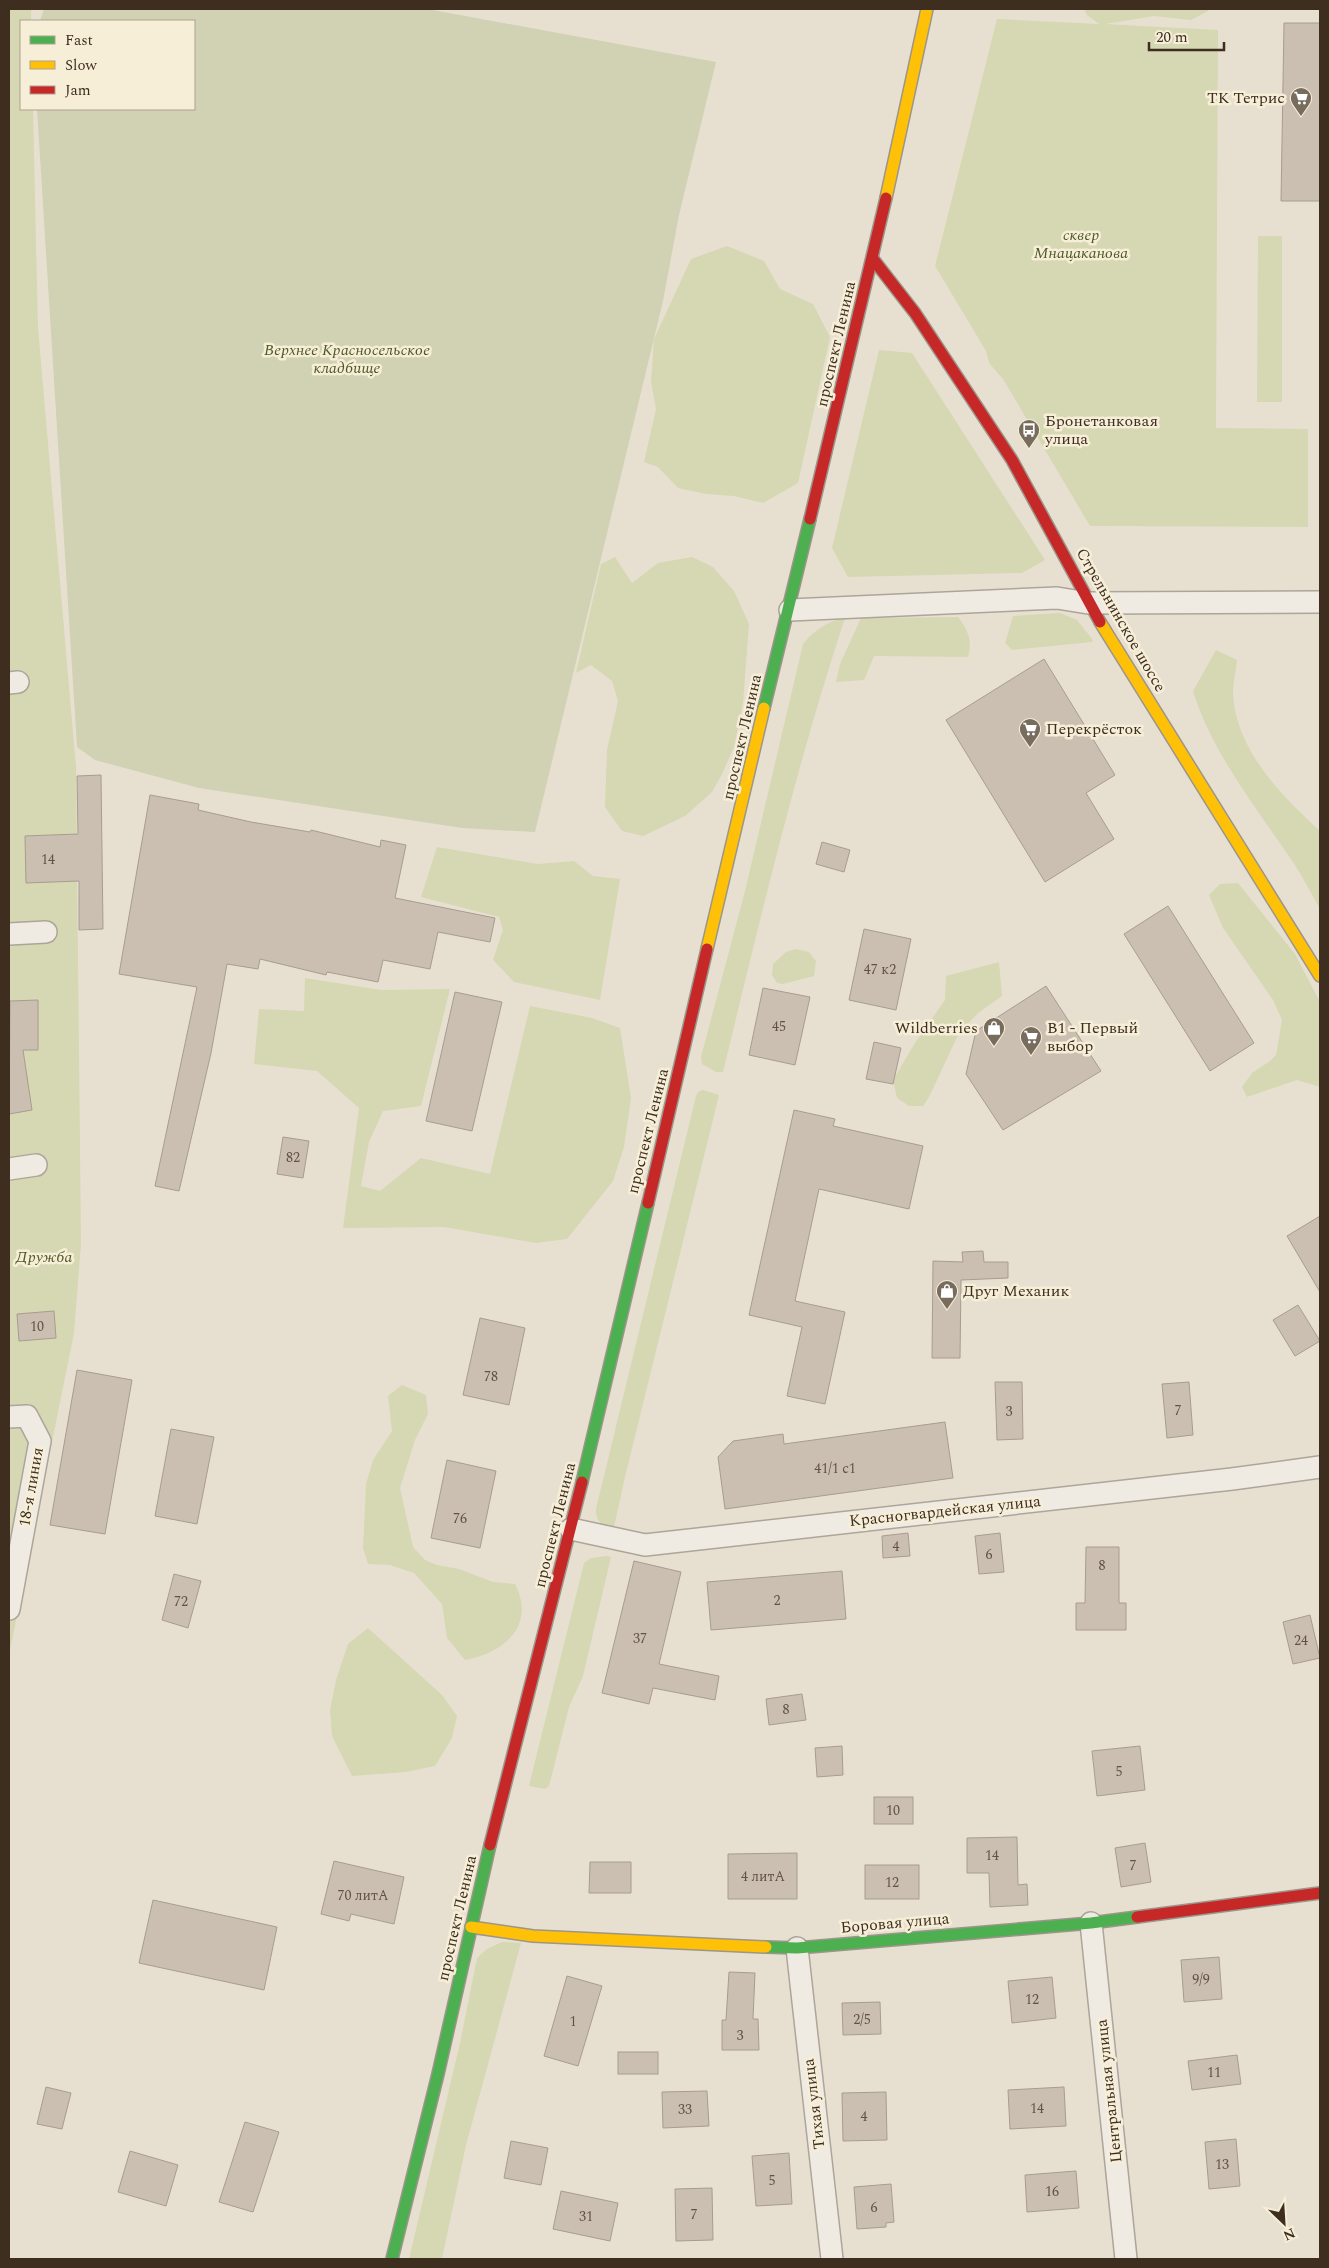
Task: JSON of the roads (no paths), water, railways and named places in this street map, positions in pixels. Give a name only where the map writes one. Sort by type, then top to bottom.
[{"type":"main road","name":"проспект Ленина","points":[[392,2259],[488,1852],[571,1529],[758,732],[790,610],[873,259],[927,9]]},
{"type":"main road","name":"Стрельнинское шоссе","points":[[873,259],[915,313],[1012,460],[1036,501],[1088,603],[1320,976]]},
{"type":"main road","name":"Боровая улица","points":[[471,1927],[533,1936],[797,1948],[1091,1923],[1320,1893]]},
{"type":"street","points":[[790,610],[1057,598],[1088,603],[1320,602]]},
{"type":"street","points":[[9,934],[46,932]]},
{"type":"street","points":[[9,1168],[36,1165]]},
{"type":"street","name":"18-я линия","points":[[9,1417],[27,1416],[40,1441],[9,1609]]},
{"type":"street","name":"Красногвардейская улица","points":[[571,1529],[645,1545],[1232,1479],[1320,1466]]},
{"type":"street","name":"Центральная улица","points":[[1091,1923],[1126,2259]]},
{"type":"street","name":"Тихая улица","points":[[797,1948],[832,2259]]},
{"type":"place","name":"ТК Тетрис","points":[[1301,117]]},
{"type":"place","name":"Бронетанковая улица","points":[[1029,449]]},
{"type":"place","name":"Перекрёсток","points":[[1030,748]]},
{"type":"place","name":"Wildberries","points":[[994,1047]]},
{"type":"place","name":"В1 - Первый выбор","points":[[1031,1056]]},
{"type":"place","name":"Друг Механик","points":[[947,1310]]},
{"type":"park label","name":"сквер Мнацаканова","points":[[1081,244]]},
{"type":"park label","name":"Верхнее Красносельское кладбище","points":[[347,359]]},
{"type":"park label","name":"Дружба","points":[[44,1257]]}]
